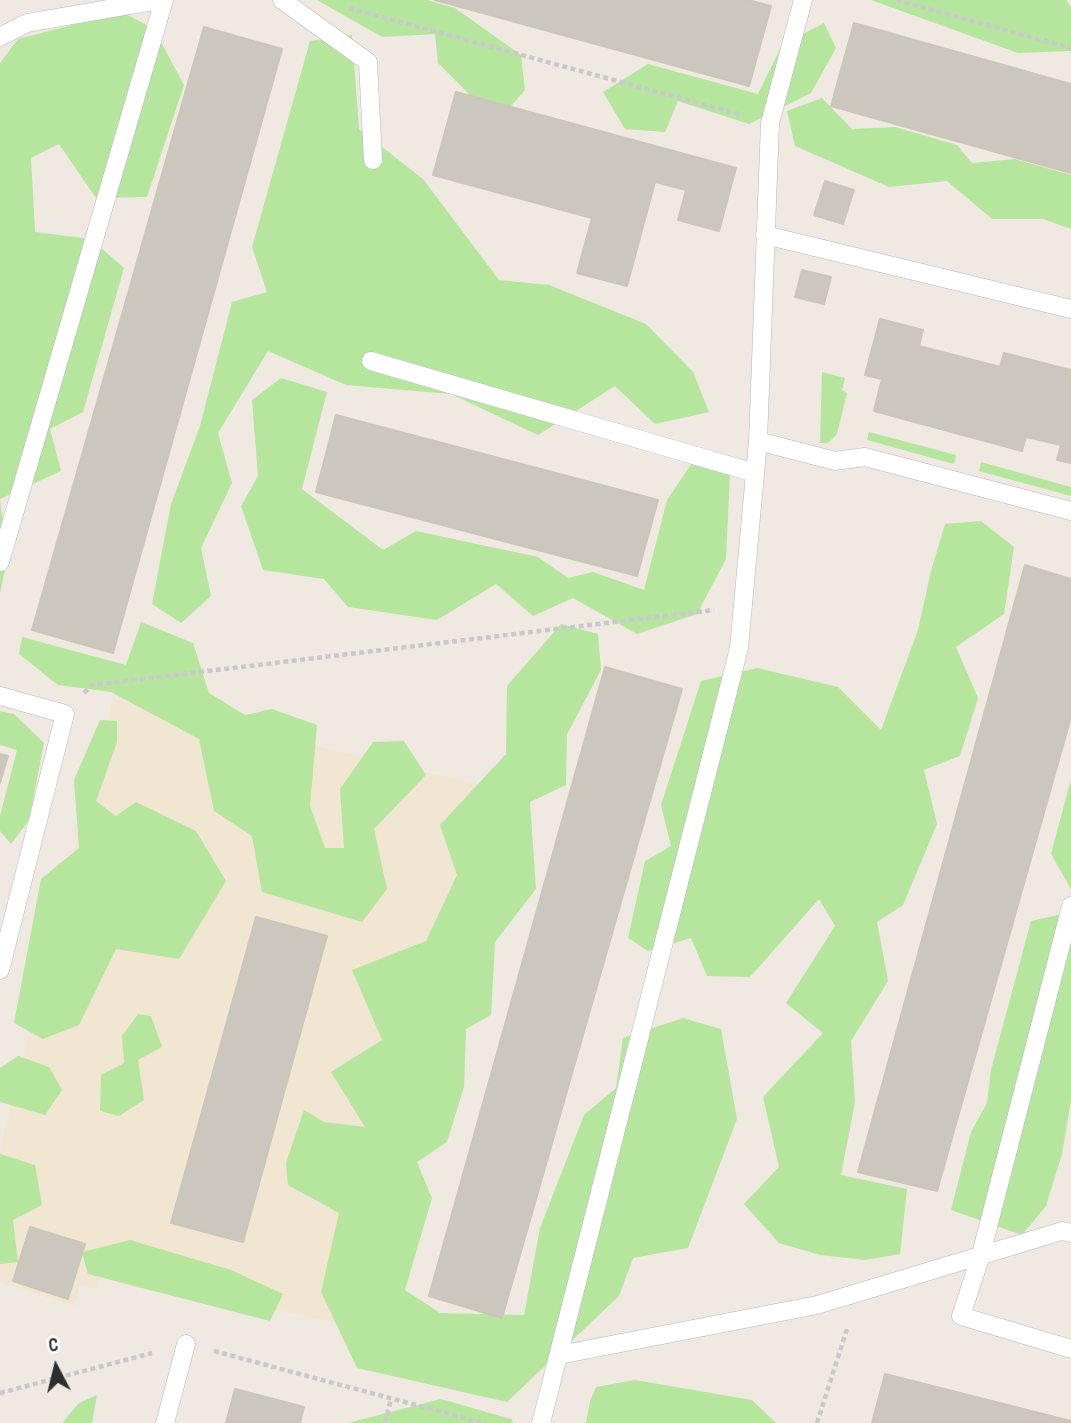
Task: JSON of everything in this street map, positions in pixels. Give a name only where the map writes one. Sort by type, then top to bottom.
[{"type":"lane","points":[[0,37],[27,23],[162,0],[0,562]]},
{"type":"lane","points":[[282,0],[368,62],[373,160]]},
{"type":"lane","points":[[541,1423],[739,648],[758,441],[770,123],[803,0]]},
{"type":"lane","points":[[765,235],[1071,309]]},
{"type":"lane","points":[[371,361],[755,473]]},
{"type":"lane","points":[[758,441],[835,461],[864,457],[1071,511]]},
{"type":"lane","points":[[0,696],[65,714],[0,970]]},
{"type":"lane","points":[[1071,906],[980,1258],[961,1316],[1071,1349]]},
{"type":"lane","points":[[559,1355],[817,1305],[980,1258],[1062,1231],[1071,1233]]},
{"type":"lane","points":[[165,1423],[186,1344]]},
{"type":"path","points":[[896,0],[1071,48]]},
{"type":"path","points":[[345,7],[770,123]]},
{"type":"path","points":[[65,714],[92,685],[743,606]]},
{"type":"path","points":[[817,1423],[845,1330],[856,1321]]},
{"type":"path","points":[[0,1392],[186,1344],[484,1423]]},
{"type":"path","points":[[385,1423],[391,1399]]},
{"type":"shaded area","points":[[113,699],[507,791],[367,1329],[102,1273],[98,1289],[80,1285],[74,1306],[0,1282],[0,1149]]},
{"type":"green space","points":[[317,0],[427,0],[455,8],[521,55],[525,90],[497,122],[438,63],[435,34],[382,37]]},
{"type":"green space","points":[[871,0],[1066,0],[1071,7],[1071,51],[1018,53]]},
{"type":"green space","points":[[122,12],[154,29],[184,85],[147,197],[96,198],[59,144],[31,158],[35,232],[91,239],[124,268],[83,412],[50,429],[61,471],[0,499],[0,63],[18,39]]},
{"type":"green space","points":[[824,23],[836,48],[811,93],[749,124],[678,101],[665,132],[625,129],[603,92],[648,64],[758,94],[782,45]]},
{"type":"green space","points":[[352,35],[359,129],[423,179],[499,280],[549,285],[646,324],[693,372],[709,412],[655,424],[615,386],[538,435],[451,394],[346,385],[268,351],[218,433],[232,483],[201,548],[211,596],[181,623],[152,604],[171,504],[200,426],[232,302],[267,292],[252,247],[310,41]]},
{"type":"green space","points":[[822,98],[852,129],[895,127],[957,145],[972,163],[1015,159],[1071,175],[1071,229],[1043,219],[992,219],[947,181],[889,187],[795,146],[787,111]]},
{"type":"green space","points":[[822,372],[845,378],[842,390],[847,393],[837,434],[828,443],[820,443]]},
{"type":"green space","points":[[281,378],[327,392],[302,489],[383,550],[416,531],[538,557],[568,578],[593,572],[644,590],[667,500],[692,463],[730,473],[726,559],[697,614],[637,634],[573,598],[533,616],[496,584],[437,620],[348,607],[324,579],[263,570],[241,506],[258,476],[252,400]]},
{"type":"green space","points":[[869,432],[956,455],[954,464],[867,440]]},
{"type":"green space","points":[[981,462],[1071,487],[1071,496],[979,471]]},
{"type":"green space","points":[[0,499],[7,560],[0,593]]},
{"type":"green space","points":[[981,521],[1014,547],[1004,614],[956,647],[978,698],[960,756],[924,770],[937,824],[903,905],[877,922],[888,981],[851,1041],[855,1102],[841,1175],[907,1189],[900,1254],[865,1260],[820,1255],[779,1243],[744,1204],[779,1167],[763,1097],[823,1033],[786,1003],[835,926],[819,899],[750,977],[707,976],[691,938],[648,951],[628,938],[645,861],[671,846],[661,805],[701,681],[757,668],[838,687],[881,730],[918,630],[945,524]]},
{"type":"green space","points":[[141,622],[193,643],[209,693],[245,715],[272,709],[317,725],[310,806],[325,848],[344,848],[340,789],[373,742],[404,741],[426,775],[374,829],[387,889],[362,922],[262,892],[252,836],[214,811],[199,739],[111,692],[58,685],[19,654],[22,637],[126,665]]},
{"type":"green space","points":[[561,624],[598,634],[601,670],[567,734],[566,785],[530,802],[536,889],[495,942],[491,1015],[466,1029],[464,1087],[447,1142],[417,1162],[432,1198],[405,1290],[440,1313],[524,1315],[540,1228],[584,1115],[616,1088],[623,1038],[683,1018],[721,1029],[737,1119],[688,1248],[633,1258],[619,1296],[507,1402],[357,1368],[321,1292],[339,1213],[288,1185],[286,1163],[304,1110],[324,1122],[365,1127],[331,1072],[382,1040],[352,970],[426,941],[457,875],[440,825],[506,754],[507,686]]},
{"type":"green space","points":[[0,711],[14,714],[44,743],[29,820],[11,844],[0,831],[0,816],[17,750],[0,745]]},
{"type":"green space","points":[[100,720],[117,721],[117,742],[96,801],[116,816],[136,802],[196,831],[226,881],[179,959],[116,949],[79,1025],[43,1039],[14,1023],[41,879],[79,848],[74,780]]},
{"type":"green space","points":[[1071,779],[1071,889],[1051,854]]},
{"type":"green space","points":[[1071,912],[1071,1100],[1062,1154],[1046,1206],[1022,1235],[951,1210],[971,1132],[987,1103],[991,1070],[1031,921]]},
{"type":"green space","points":[[138,1014],[151,1016],[162,1047],[138,1060],[144,1100],[119,1116],[100,1111],[101,1075],[124,1063],[122,1036]]},
{"type":"green space","points":[[18,1056],[49,1067],[62,1090],[45,1115],[0,1102],[0,1068]]},
{"type":"green space","points":[[0,1154],[35,1165],[42,1205],[13,1220],[18,1262],[0,1264]]},
{"type":"green space","points":[[130,1240],[231,1270],[283,1294],[270,1321],[88,1274],[82,1252]]},
{"type":"green space","points":[[635,1380],[752,1400],[776,1423],[586,1423],[596,1387]]},
{"type":"green space","points":[[97,1395],[92,1423],[62,1423],[79,1403]]},
{"type":"green space","points":[[441,1399],[511,1419],[514,1423],[348,1423]]},
{"type":"building","points":[[435,0],[748,0],[771,6],[749,86]]},
{"type":"building","points":[[854,23],[1071,84],[1071,173],[831,106]]},
{"type":"building","points":[[204,27],[282,49],[113,653],[32,630]]},
{"type":"building","points":[[456,92],[736,168],[719,231],[678,220],[686,190],[655,182],[627,286],[577,273],[592,218],[433,175]]},
{"type":"building","points":[[825,181],[854,190],[843,224],[814,215]]},
{"type":"building","points":[[802,270],[831,277],[824,304],[795,297]]},
{"type":"building","points":[[880,319],[923,330],[919,346],[1000,367],[1004,353],[1071,370],[1071,463],[1057,460],[1061,445],[1026,437],[1022,451],[874,411],[882,379],[865,375]]},
{"type":"building","points":[[336,415],[658,500],[637,576],[316,492]]},
{"type":"building","points":[[1025,565],[1071,579],[1071,717],[937,1191],[858,1172]]},
{"type":"building","points":[[605,667],[682,689],[502,1318],[429,1296]]},
{"type":"building","points":[[0,754],[8,756],[0,783]]},
{"type":"building","points":[[256,917],[327,936],[243,1242],[171,1223]]},
{"type":"building","points":[[30,1227],[85,1244],[68,1299],[13,1281]]},
{"type":"building","points":[[885,1374],[1071,1421],[1071,1423],[872,1423]]},
{"type":"building","points":[[235,1389],[304,1407],[300,1423],[226,1423]]}]
